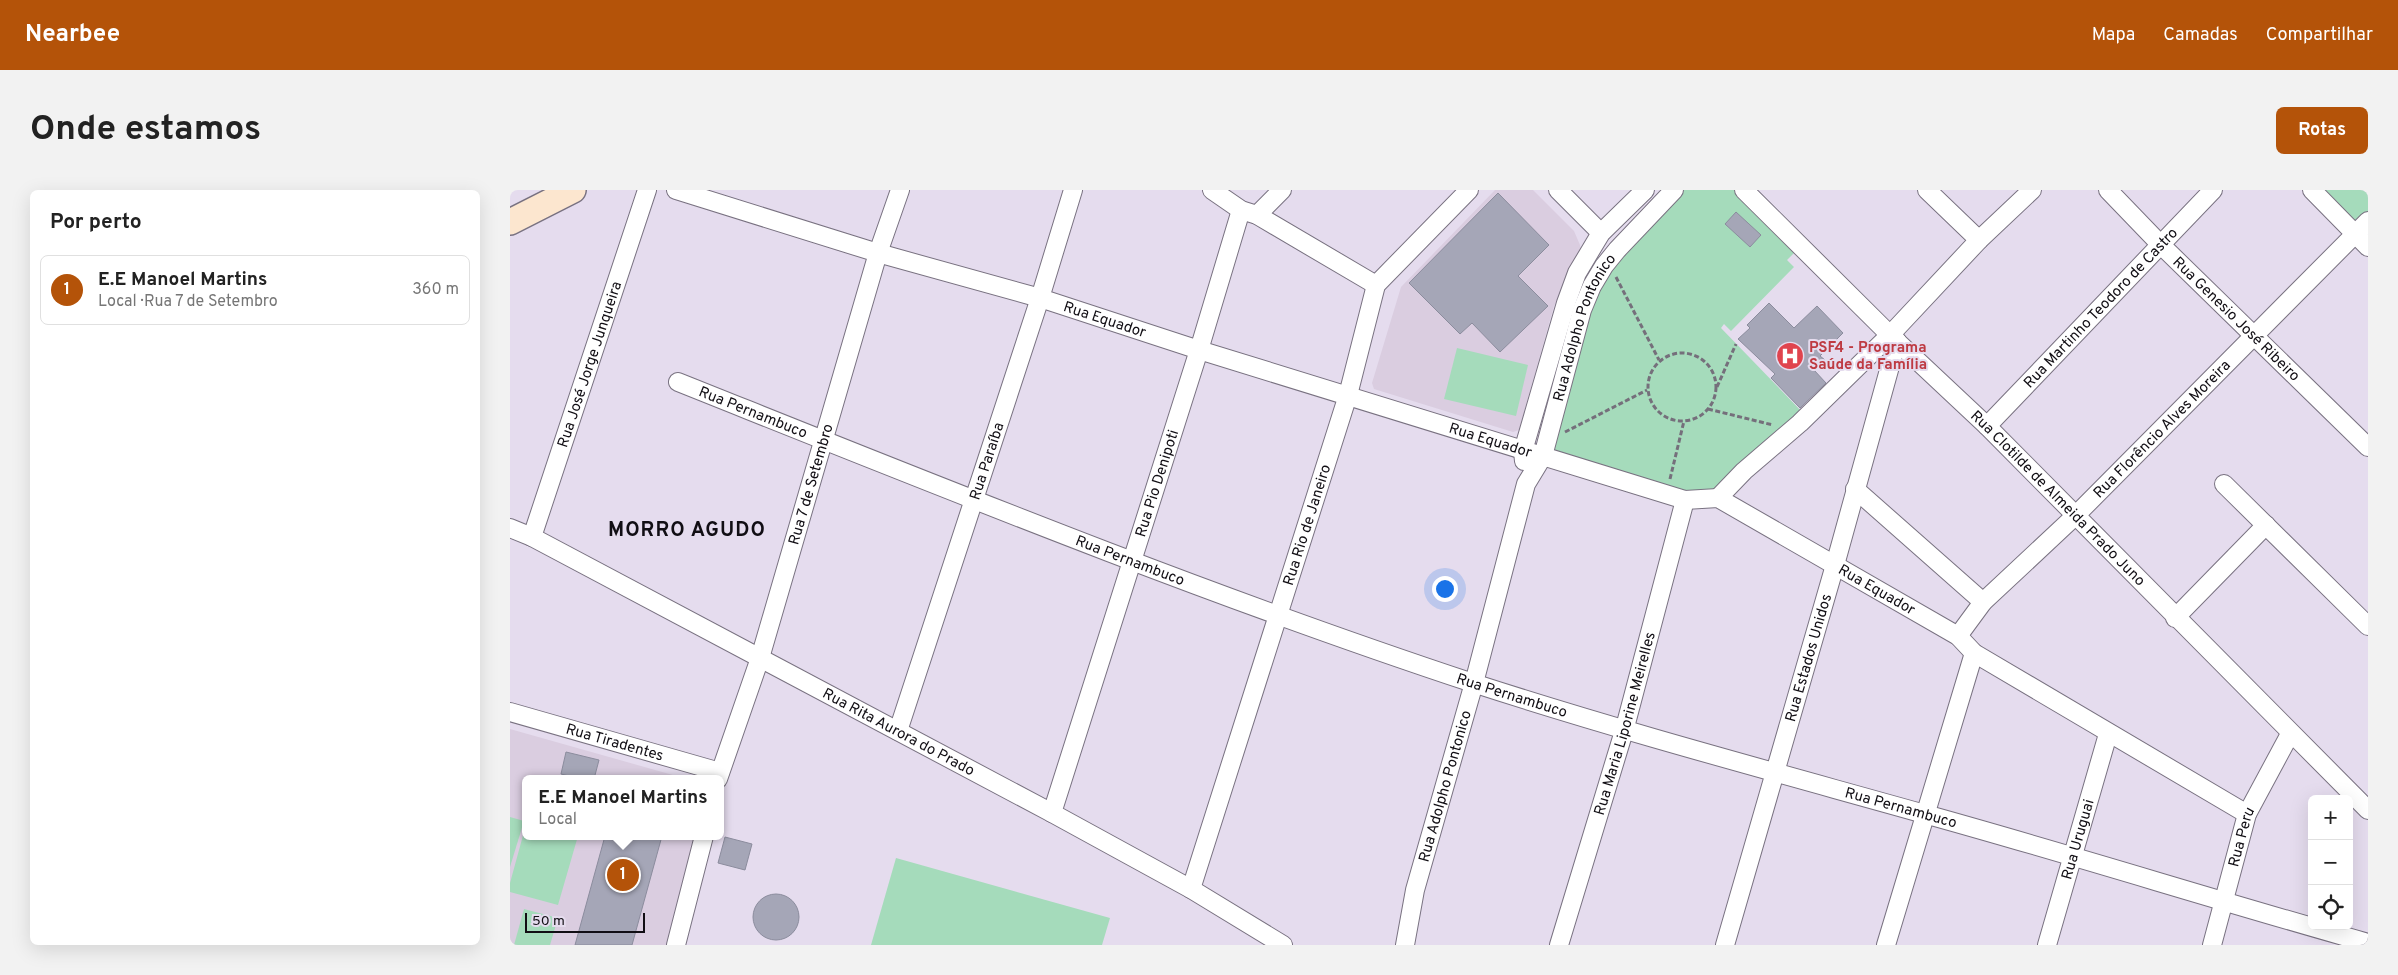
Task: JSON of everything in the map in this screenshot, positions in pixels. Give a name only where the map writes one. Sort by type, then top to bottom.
[{"type":"main road","points":[[510,222],[573,190]]},
{"type":"street","name":"Rua José Jorge Junqueira","points":[[532,537],[647,190]]},
{"type":"street","name":"Rua Equador","points":[[676,190],[878,253],[1040,298],[1199,350],[1686,500],[1718,498],[1958,636],[1974,653],[2108,734],[2248,814]]},
{"type":"street","name":"Rua 7 de Setembro","points":[[719,775],[760,658],[878,253],[900,190]]},
{"type":"street","name":"Rua Paraíba","points":[[898,731],[975,499],[1073,190]]},
{"type":"street","points":[[1212,190],[1376,285],[1469,190]]},
{"type":"street","name":"Rua Pio Denipoti","points":[[1052,813],[1199,350],[1249,212],[1282,190]]},
{"type":"street","points":[[1558,190],[1601,233]]},
{"type":"street","name":"Rua Adolpho Pontonico","points":[[1526,484],[1523,451],[1566,303],[1577,274],[1601,233],[1645,190]]},
{"type":"street","name":"Rua Adolpho Pontonico","points":[[1405,945],[1415,890],[1474,683],[1526,484],[1544,456],[1582,310],[1592,286],[1604,266],[1674,190]]},
{"type":"street","name":"Rua Clotilde de Almeida Prado Juno","points":[[1744,190],[1893,338],[1987,426],[2290,734],[2368,810]]},
{"type":"street","points":[[1927,190],[1979,240]]},
{"type":"street","points":[[1718,498],[1744,471],[1893,338],[1979,240],[2032,190]]},
{"type":"street","name":"Rua Genesio José Ribeiro","points":[[2108,190],[2160,244],[2368,447]]},
{"type":"street","name":"Rua Martinho Teodoro de Castro","points":[[1987,426],[2213,190]]},
{"type":"street","points":[[2312,190],[2368,247]]},
{"type":"street","name":"Rua Florêncio Alves Moreira","points":[[1958,636],[1983,602],[2075,516],[2368,222]]},
{"type":"street","name":"Rua Rio de Janeiro","points":[[1191,889],[1348,395],[1376,285]]},
{"type":"street","name":"Rua Estados Unidos","points":[[1725,945],[1836,565],[1893,338]]},
{"type":"street","name":"Rua Pernambuco","points":[[678,382],[1132,561],[1278,616],[1474,683],[1624,731],[1925,814],[2224,903],[2368,943]]},
{"type":"street","points":[[2224,484],[2368,626]]},
{"type":"street","points":[[1855,489],[1983,602]]},
{"type":"street","name":"Rua Maria Liporine Meirelles","points":[[1559,945],[1624,731],[1686,500]]},
{"type":"street","points":[[2175,618],[2266,525]]},
{"type":"street","name":"Rua Rita Aurora do Prado","points":[[510,528],[532,537],[1052,813],[1191,889],[1275,943]]},
{"type":"street","points":[[1886,945],[1974,653]]},
{"type":"street","name":"Rua Tiradentes","points":[[510,712],[719,775]]},
{"type":"street","name":"Rua Uruguai","points":[[2048,945],[2108,734]]},
{"type":"street","name":"Rua Peru","points":[[2212,945],[2248,814],[2290,734]]},
{"type":"street","points":[[676,945],[703,840]]},
{"type":"path","points":[[1616,276],[1659,360]]},
{"type":"path","points":[[1717,388],[1715,376],[1710,366],[1701,358],[1691,353],[1680,352],[1669,354],[1659,360],[1652,369],[1648,379],[1647,390],[1656,410],[1665,417],[1676,421],[1699,417],[1708,409],[1714,399],[1736,344]]},
{"type":"path","points":[[1561,434],[1647,390]]},
{"type":"path","points":[[1708,409],[1782,427]]},
{"type":"path","points":[[1669,487],[1684,421]]},
{"type":"shaded area","points":[[1495,190],[1533,190],[1574,231],[1581,250],[1554,306],[1519,430],[1513,432],[1374,389],[1372,383],[1401,287]]},
{"type":"shaded area","points":[[510,729],[673,775],[522,775],[522,840],[699,840],[673,945],[510,945]]},
{"type":"green space","points":[[1682,190],[1735,190],[1796,251],[1787,260],[1794,267],[1731,331],[1724,324],[1721,328],[1806,416],[1712,490],[1693,493],[1547,449],[1600,284],[1617,259]]},
{"type":"green space","points":[[2316,190],[2368,190],[2368,218],[2356,231]]},
{"type":"green space","points":[[1457,348],[1528,365],[1516,416],[1444,399]]},
{"type":"green space","points":[[510,817],[522,820],[522,828],[510,867]]},
{"type":"green space","points":[[522,839],[577,840],[558,905],[510,892],[510,883]]},
{"type":"green space","points":[[896,858],[1110,918],[1102,945],[871,945]]},
{"type":"green space","points":[[524,909],[558,918],[550,945],[514,945]]},
{"type":"building","points":[[1498,193],[1549,245],[1518,276],[1548,306],[1500,352],[1472,323],[1460,334],[1409,283]]},
{"type":"building","points":[[1736,212],[1761,235],[1750,247],[1725,224]]},
{"type":"building","name":"PSF4 - Programa Saúde da Família","points":[[1769,303],[1794,328],[1817,306],[1843,333],[1820,356],[1825,360],[1814,370],[1826,383],[1800,408],[1771,378],[1775,374],[1738,339],[1750,328],[1747,325]]},
{"type":"building","points":[[566,752],[599,760],[595,775],[561,774]]},
{"type":"building","points":[[725,837],[752,844],[745,870],[718,863]]},
{"type":"building","points":[[604,840],[661,840],[632,945],[575,945]]},
{"type":"building","points":[[771,894],[781,894],[795,904],[799,917],[795,930],[789,936],[781,940],[771,940],[757,930],[753,922],[753,912],[763,898]]},
{"type":"place","name":"PSF4 - Programa Saúde da Família","points":[[1790,356]]},
{"type":"place","name":"E.E Manoel Martins","points":[[623,875]]},
{"type":"district","name":"MORRO AGUDO","points":[[687,529]]}]
